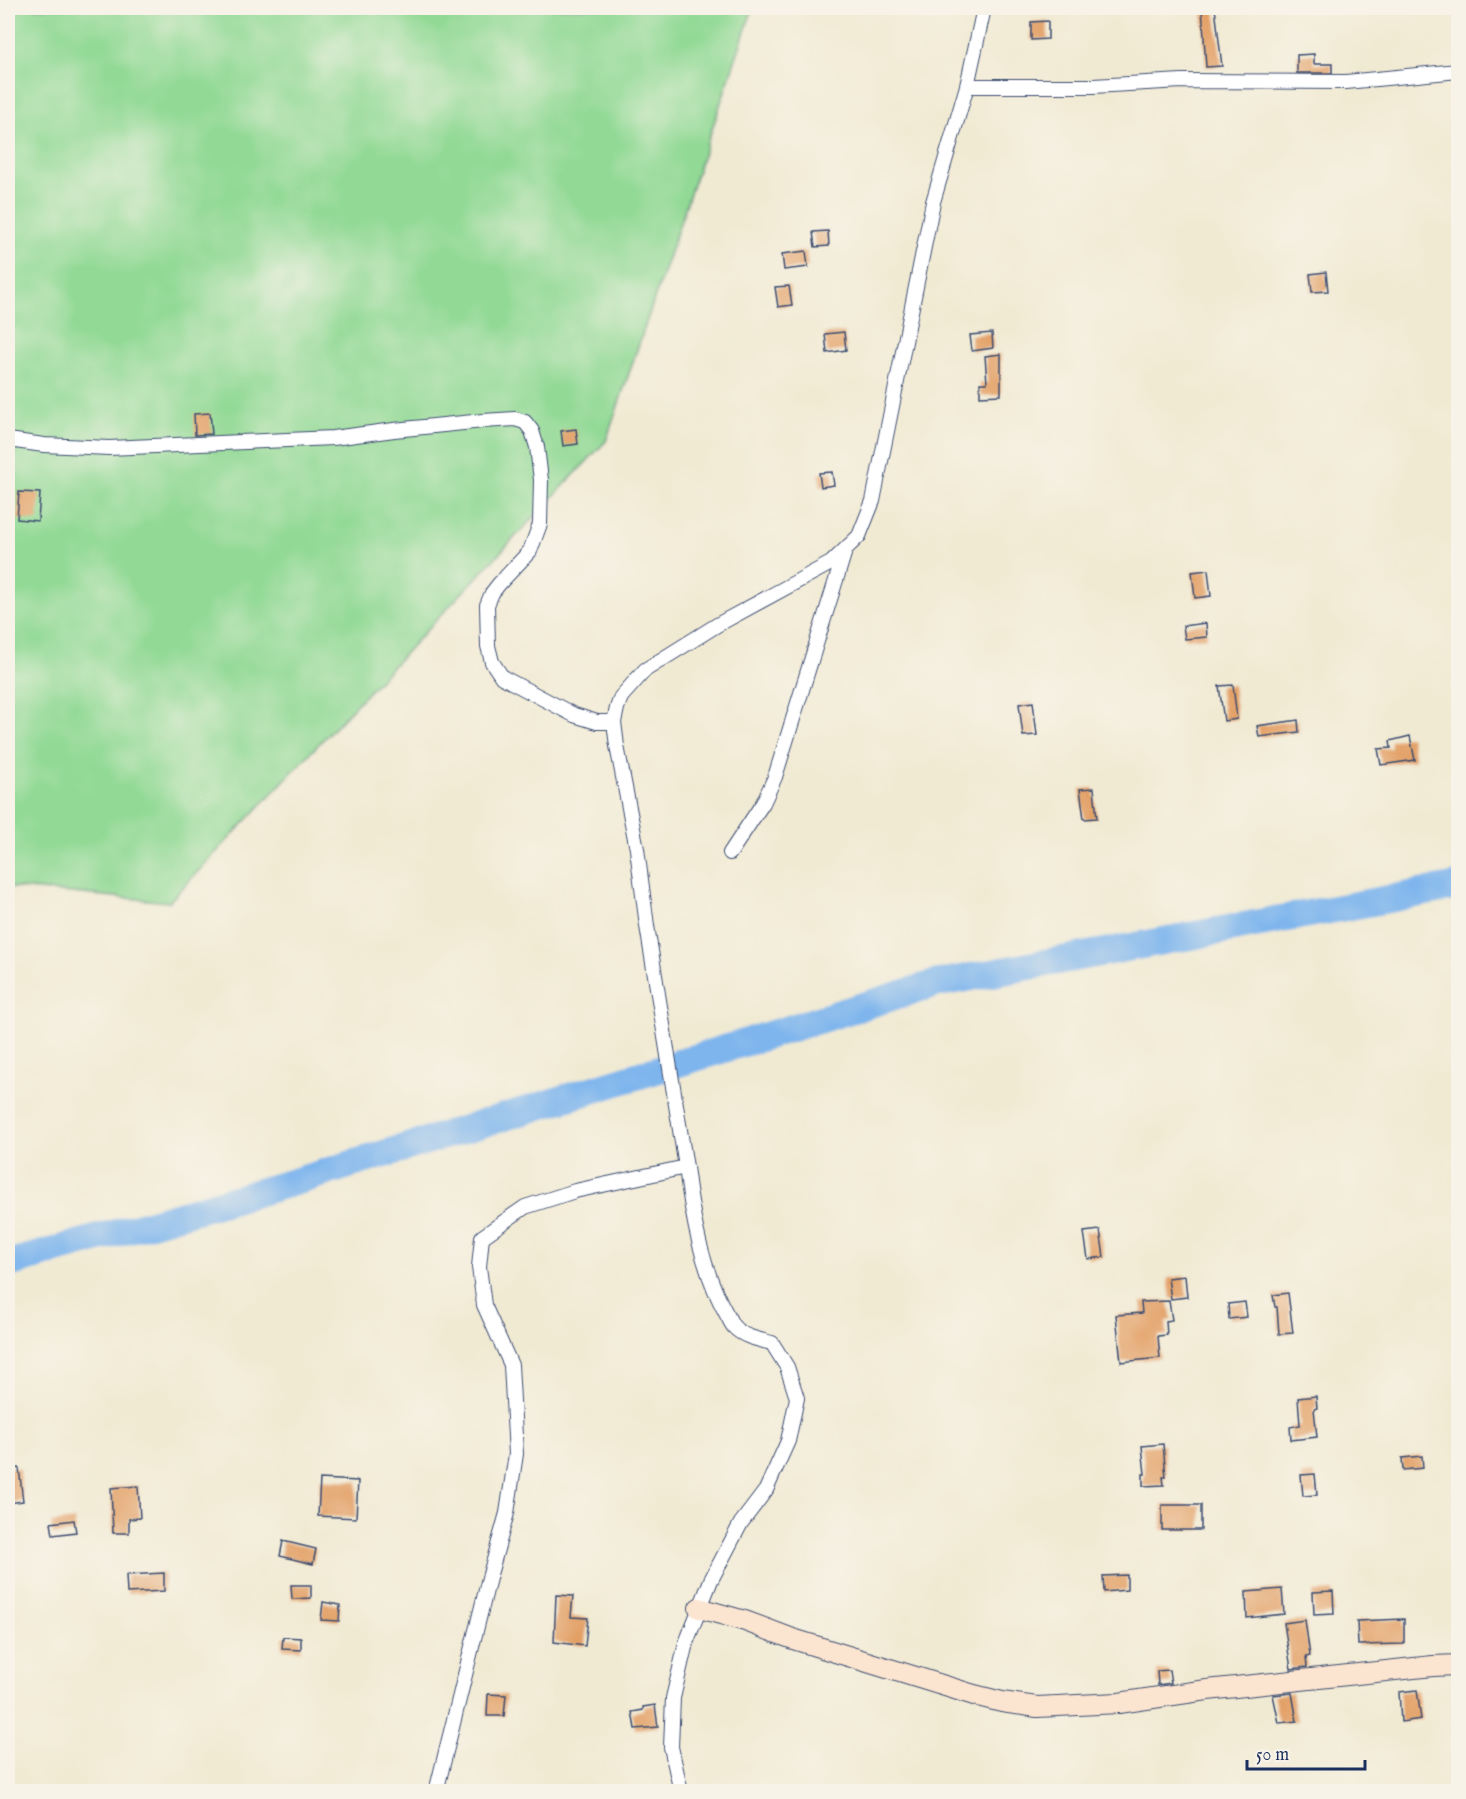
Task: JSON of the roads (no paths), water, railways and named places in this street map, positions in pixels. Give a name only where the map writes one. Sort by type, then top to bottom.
[{"type":"street","points":[[681,1791],[671,1747],[673,1698],[686,1643],[711,1580],[741,1523],[766,1490],[788,1441],[797,1398],[787,1366],[772,1343],[748,1336],[734,1327],[718,1300],[696,1229],[647,926],[637,849],[617,746],[615,722],[621,697],[645,670],[717,625],[831,563],[859,536],[873,501],[933,202],[967,86],[984,8]]},
{"type":"street","points":[[967,86],[1093,86],[1182,81],[1346,82],[1458,71]]},
{"type":"street","points":[[8,440],[44,445],[109,448],[333,438],[483,421],[515,419],[525,422],[532,431],[537,447],[541,480],[540,524],[530,551],[499,584],[487,605],[488,646],[492,662],[502,677],[574,715],[597,722],[615,722]]},
{"type":"street","points":[[730,853],[763,803],[775,777],[844,551]]},
{"type":"street","points":[[436,1791],[507,1514],[516,1454],[511,1365],[484,1305],[479,1267],[483,1237],[525,1207],[575,1191],[685,1166]]},
{"type":"street","points":[[699,1608],[974,1695],[1037,1707],[1119,1703],[1207,1690],[1458,1665]]},
{"type":"waterway","points":[[8,1264],[294,1182],[934,984],[1458,886]]}]
